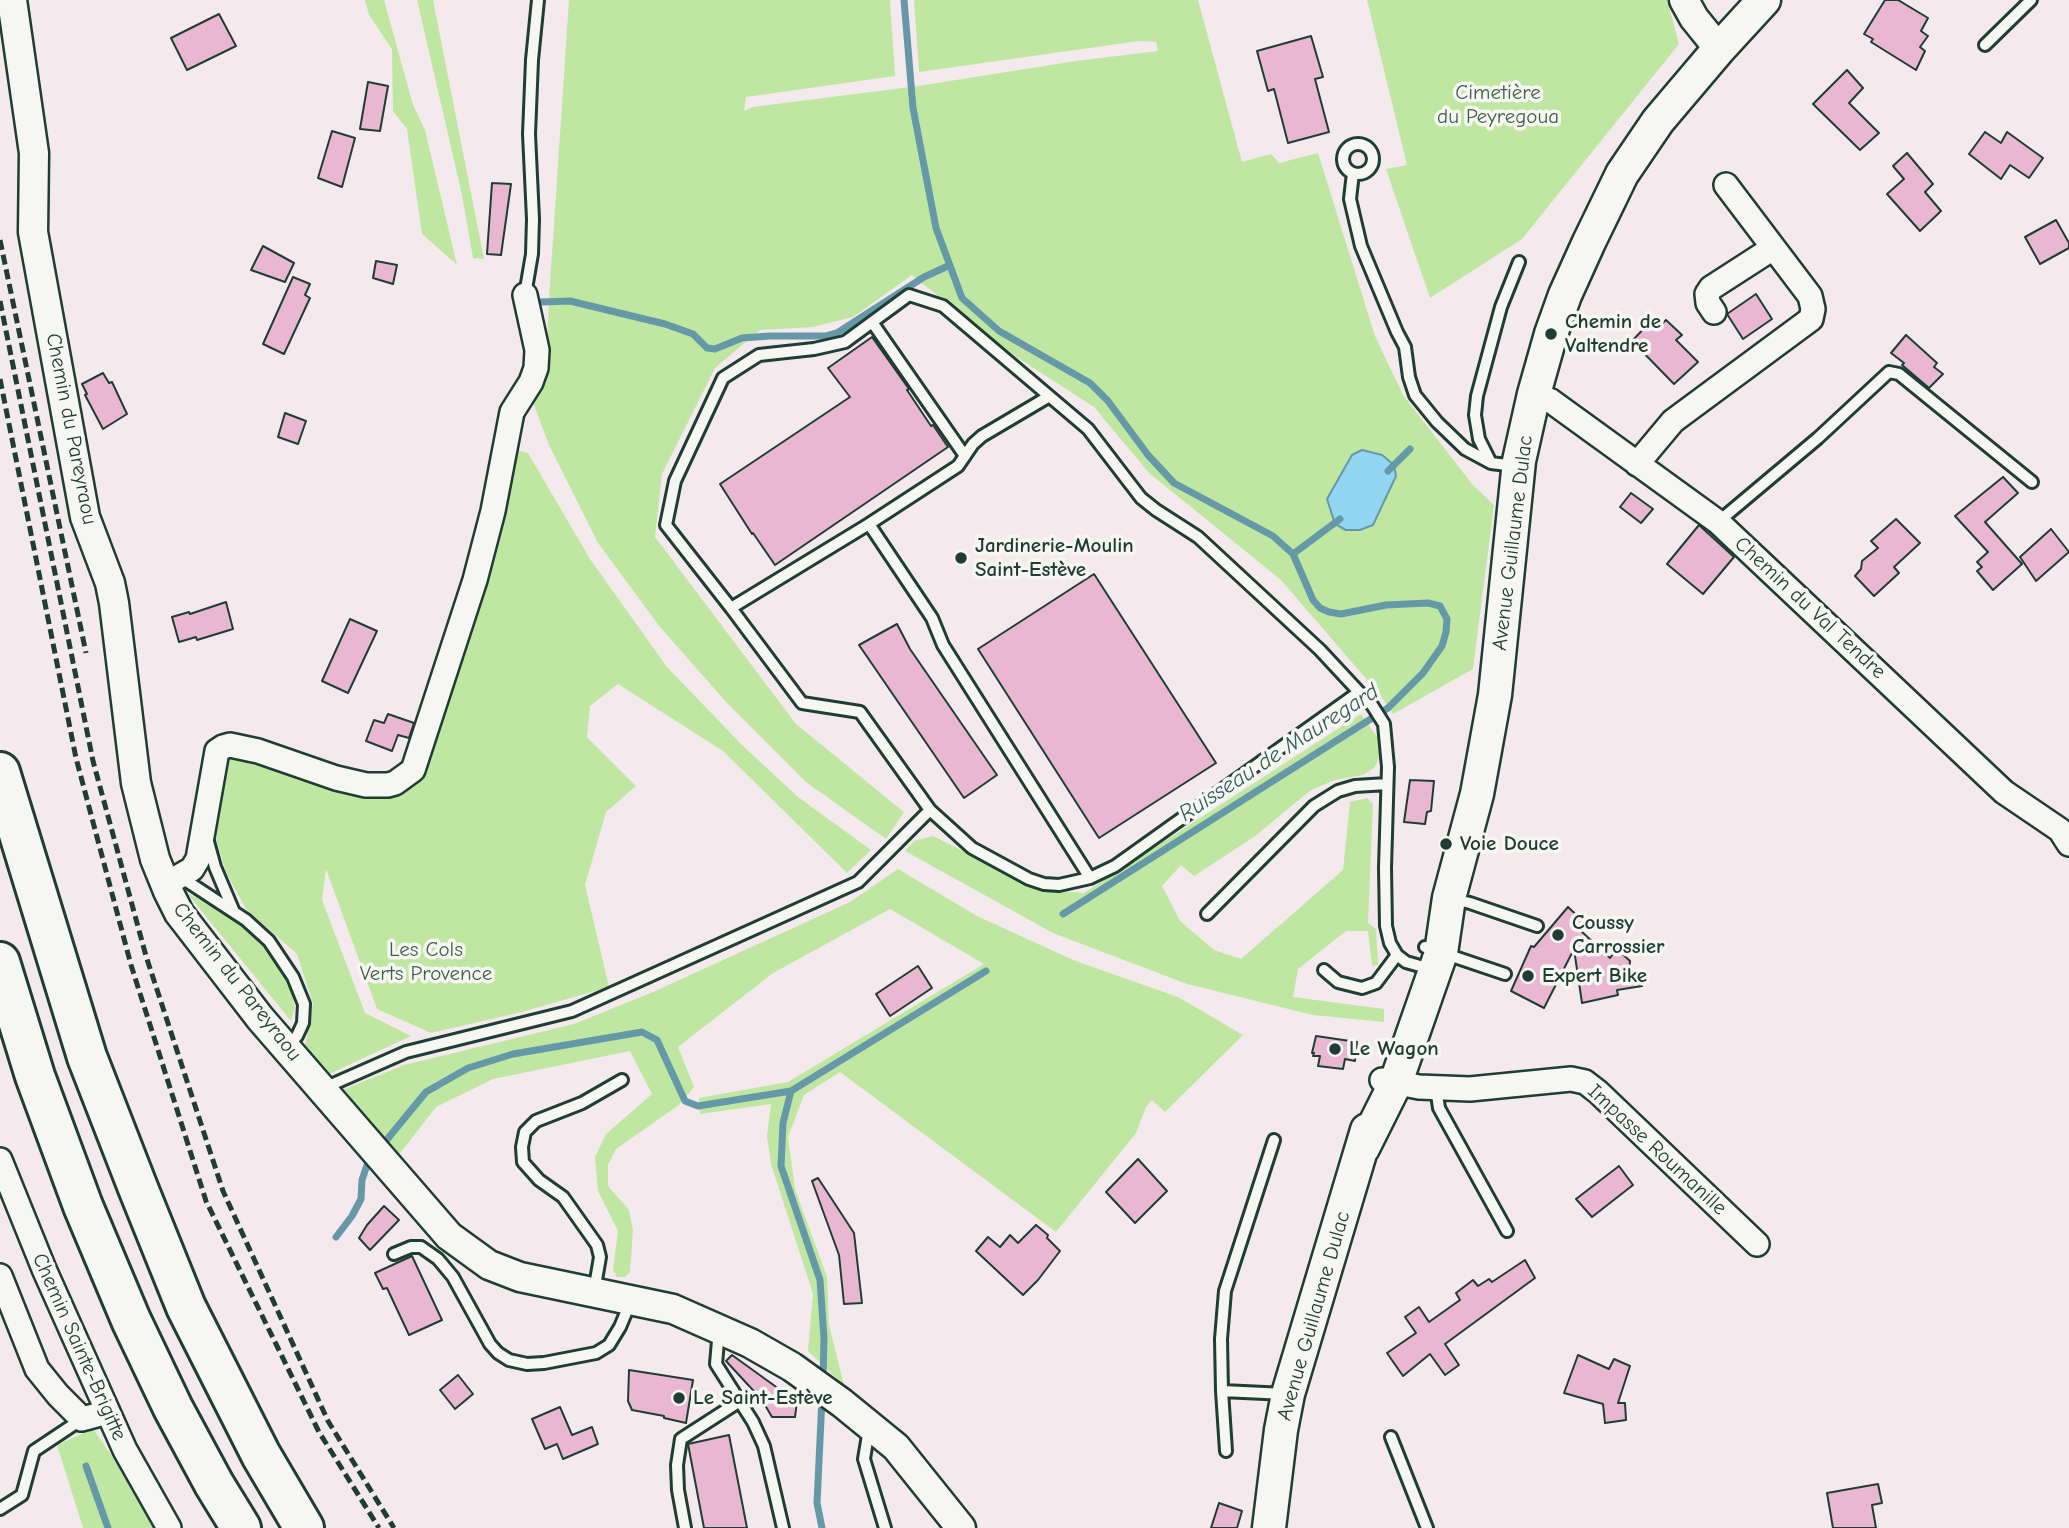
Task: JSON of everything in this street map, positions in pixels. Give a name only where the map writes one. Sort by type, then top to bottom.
[{"type":"highway","points":[[0,772],[87,1057],[142,1200],[186,1307],[261,1455],[304,1528]]},
{"type":"highway","points":[[0,962],[35,1076],[83,1206],[126,1308],[173,1408],[241,1528]]},
{"type":"main road","name":"Avenue Guillaume Dulac","points":[[1269,1528],[1288,1394],[1363,1148],[1388,1081],[1421,955],[1449,898],[1477,794],[1495,695],[1505,465],[1534,394],[1565,295],[1622,174],[1658,121],[1764,0]]},
{"type":"street","name":"Chemin du Pareyraou","points":[[12,0],[34,153],[33,232],[85,517],[110,583],[114,603],[136,783],[155,859],[172,880],[180,913],[260,1018],[449,1236],[489,1265],[520,1277],[673,1309],[750,1343],[792,1367],[896,1447],[961,1528]]},
{"type":"street","points":[[1684,0],[1694,19],[1719,49]]},
{"type":"street","points":[[1637,464],[1673,421],[1811,319],[1813,309],[1810,296],[1726,185]]},
{"type":"street","points":[[1714,312],[1708,303],[1707,294],[1711,288],[1773,248]]},
{"type":"street","points":[[172,880],[192,869],[198,859],[217,751],[230,745],[258,751],[366,785],[395,783],[413,770],[475,580],[494,511],[513,412],[536,368],[537,350],[525,295]]},
{"type":"street","name":"Chemin du Val Tendre","points":[[1534,394],[1551,401],[1718,522],[2004,792],[2064,837]]},
{"type":"street","name":"Impasse Roumanille","points":[[1388,1081],[1419,1087],[1470,1089],[1571,1079],[1585,1082],[1758,1244]]},
{"type":"street","name":"Chemin Sainte-Brigitte","points":[[0,1160],[44,1269],[125,1450],[170,1528]]},
{"type":"street","points":[[0,1276],[37,1369],[82,1419],[108,1412]]},
{"type":"lane","points":[[525,295],[532,254],[529,134],[538,0]]},
{"type":"lane","points":[[1985,44],[2031,0]]},
{"type":"lane","points":[[1353,173],[1350,199],[1361,246],[1405,347],[1409,377],[1415,395],[1437,422],[1465,449],[1505,465]]},
{"type":"lane","points":[[1505,465],[1479,439],[1475,415],[1477,396],[1501,307],[1519,262]]},
{"type":"lane","points":[[1359,692],[1115,866],[1090,878],[1059,885],[1044,884],[1028,879],[972,848],[930,810],[860,712],[802,703],[666,525],[675,481],[723,378],[759,355],[814,349],[845,342],[909,295],[943,306],[1088,429],[1141,498],[1198,537],[1320,650],[1372,705],[1384,724],[1387,784],[1386,926],[1390,943],[1421,955],[1504,974]]},
{"type":"lane","points":[[872,322],[965,456]]},
{"type":"lane","points":[[1718,522],[1818,438],[1889,372],[1899,374],[2032,482]]},
{"type":"lane","points":[[732,608],[958,466],[982,436],[1048,397]]},
{"type":"lane","points":[[869,524],[932,618],[943,645],[1090,878]]},
{"type":"lane","points":[[1207,914],[1314,806],[1338,791],[1355,786],[1387,784]]},
{"type":"lane","points":[[322,1089],[406,1052],[572,1011],[858,882],[930,810]]},
{"type":"lane","points":[[204,829],[215,867],[234,913]]},
{"type":"lane","points":[[172,880],[246,920],[269,941],[293,977],[304,1004],[303,1023],[287,1049]]},
{"type":"lane","points":[[1449,898],[1470,902],[1537,926]]},
{"type":"lane","points":[[1324,970],[1338,982],[1362,988],[1376,983],[1421,955]]},
{"type":"lane","points":[[594,1292],[600,1257],[597,1245],[563,1197],[539,1180],[523,1162],[522,1147],[525,1132],[536,1121],[582,1103],[622,1080]]},
{"type":"lane","points":[[1436,1087],[1439,1108],[1507,1231]]},
{"type":"lane","points":[[1226,1451],[1221,1339],[1225,1291],[1274,1140]]},
{"type":"lane","points":[[394,1254],[411,1247],[421,1247],[438,1259],[453,1278],[489,1343],[509,1360],[527,1364],[596,1353],[609,1345],[632,1300]]},
{"type":"lane","points":[[719,1329],[716,1364],[753,1422],[764,1446],[783,1528]]},
{"type":"lane","points":[[1222,1391],[1288,1394]]},
{"type":"lane","points":[[685,1528],[678,1490],[677,1465],[681,1439],[740,1401]]},
{"type":"lane","points":[[0,1509],[22,1495],[34,1451],[82,1419]]},
{"type":"lane","points":[[869,1425],[864,1459],[884,1528]]},
{"type":"lane","points":[[1391,1437],[1427,1528]]},
{"type":"green space","points":[[365,0],[384,0],[413,105],[425,130],[457,265],[422,234],[407,129],[393,111],[392,49],[369,15]]},
{"type":"green space","points":[[417,0],[433,0],[484,259],[473,258],[462,195]]},
{"type":"green space","points":[[569,0],[890,0],[895,76],[746,97],[744,111],[753,107],[1158,51],[1156,42],[1139,41],[919,72],[914,0],[1198,0],[1242,162],[1271,154],[1279,163],[1318,153],[1375,336],[1403,395],[1472,484],[1494,505],[1473,669],[1393,714],[1381,696],[1281,580],[1149,473],[1094,407],[1001,347],[912,275],[853,317],[813,327],[760,330],[715,368],[662,474],[655,537],[796,724],[904,812],[886,839],[806,782],[727,703],[660,627],[598,543],[549,445],[531,397],[546,368]]},
{"type":"green space","name":"Cimetière du Peyregoua","points":[[1367,0],[1667,0],[1679,44],[1522,239],[1430,298],[1386,169],[1407,165]]},
{"type":"green space","name":"Les Cols Verts Provence","points":[[517,450],[528,453],[590,559],[667,667],[742,745],[798,797],[871,850],[847,873],[723,751],[618,684],[590,706],[587,737],[636,786],[606,812],[585,885],[609,987],[522,1012],[431,1033],[377,1009],[326,869],[322,900],[365,1013],[411,1036],[327,1075],[305,1046],[313,1004],[297,954],[246,909],[226,872],[213,829],[223,757],[234,751],[398,791],[485,580]]},
{"type":"green space","points":[[1361,714],[1377,737],[1380,757],[1374,768],[1363,775],[1335,780],[1311,790],[1254,837],[1194,876],[1181,865],[1162,886],[1180,921],[1214,950],[1241,959],[1343,870],[1350,802],[1367,798],[1373,804],[1368,923],[1376,929],[1378,965],[1372,966],[1368,931],[1346,931],[1298,969],[1293,997],[1384,1009],[1384,1022],[1313,1015],[1187,984],[1053,933],[905,851],[914,841],[933,836],[1040,889],[1084,893]]},
{"type":"green space","points":[[898,869],[977,916],[1073,960],[1178,997],[1243,1035],[1165,1112],[1152,1100],[1146,1107],[1136,1133],[1056,1232],[840,1072],[804,1095],[788,1137],[795,1189],[827,1277],[829,1325],[844,1385],[808,1351],[813,1294],[771,1164],[767,1136],[771,1104],[700,1114],[699,1098],[788,1082],[984,964],[890,909],[773,973],[678,1047],[694,1087],[679,1105],[616,1149],[608,1165],[608,1186],[629,1210],[633,1230],[630,1272],[625,1277],[617,1277],[613,1270],[618,1231],[598,1191],[595,1157],[606,1134],[652,1094],[630,1051],[493,1079],[436,1107],[398,1156],[342,1090],[404,1065],[574,1024],[653,992],[850,902]]},
{"type":"green space","points":[[187,893],[242,925],[265,947],[288,979],[295,1007],[291,1021]]},
{"type":"green space","points":[[93,1429],[119,1466],[153,1528],[83,1528],[57,1445]]},
{"type":"water","points":[[1362,450],[1382,455],[1394,465],[1396,476],[1373,525],[1360,530],[1346,530],[1335,524],[1327,499],[1352,455]]},
{"type":"building","points":[[1885,0],[1898,0],[1928,18],[1921,31],[1928,36],[1920,47],[1925,51],[1916,70],[1871,42],[1873,39],[1864,34]]},
{"type":"building","points":[[219,14],[236,46],[187,70],[171,38]]},
{"type":"building","points":[[1311,36],[1323,77],[1315,79],[1329,132],[1288,143],[1274,89],[1268,91],[1257,51]]},
{"type":"building","points":[[1847,70],[1863,88],[1849,103],[1879,133],[1860,150],[1813,104]]},
{"type":"building","points":[[368,82],[388,86],[380,131],[360,129]]},
{"type":"building","points":[[332,131],[355,138],[342,187],[318,178]]},
{"type":"building","points":[[1985,132],[2001,143],[2007,132],[2043,158],[2029,178],[2010,165],[2001,179],[1969,154]]},
{"type":"building","points":[[1907,153],[1933,184],[1925,192],[1941,211],[1920,231],[1887,194],[1904,179],[1893,166]]},
{"type":"building","points":[[492,183],[511,184],[501,255],[487,254]]},
{"type":"building","points":[[2056,220],[2069,243],[2069,248],[2040,264],[2025,237]]},
{"type":"building","points":[[263,246],[294,263],[285,282],[251,270]]},
{"type":"building","points":[[376,261],[397,265],[393,284],[373,278]]},
{"type":"building","points":[[293,277],[310,284],[305,295],[310,298],[284,354],[263,344]]},
{"type":"building","points":[[1756,294],[1772,319],[1743,339],[1727,314]]},
{"type":"building","points":[[1666,320],[1682,335],[1676,340],[1698,362],[1674,384],[1632,341],[1650,322],[1656,329]]},
{"type":"building","points":[[1906,335],[1937,363],[1934,367],[1943,374],[1929,388],[1891,353]]},
{"type":"building","points":[[872,337],[948,447],[775,565],[720,484],[850,397],[828,368]]},
{"type":"building","points":[[103,373],[109,383],[112,382],[127,414],[103,429],[82,384]]},
{"type":"building","points":[[285,413],[306,421],[298,444],[278,437]]},
{"type":"building","points":[[2003,477],[2018,493],[1985,522],[2022,564],[1993,590],[1977,571],[1982,567],[1977,562],[1988,552],[1955,516]]},
{"type":"building","points":[[1631,493],[1653,509],[1641,523],[1620,507]]},
{"type":"building","points":[[1896,519],[1920,543],[1894,567],[1899,573],[1874,596],[1855,576],[1861,569],[1862,561],[1878,548],[1871,541]]},
{"type":"building","points":[[1699,525],[1734,557],[1703,594],[1667,564]]},
{"type":"building","points":[[2051,529],[2069,552],[2036,581],[2020,557]]},
{"type":"building","points":[[1094,574],[1216,763],[1099,838],[978,649]]},
{"type":"building","points":[[226,602],[233,629],[197,640],[196,637],[179,642],[172,617]]},
{"type":"building","points":[[350,619],[377,631],[348,693],[322,681]]},
{"type":"building","points":[[897,624],[910,649],[997,775],[964,798],[859,645]]},
{"type":"building","points":[[388,714],[414,723],[409,738],[398,735],[392,751],[366,741],[374,720],[384,723]]},
{"type":"building","points":[[1410,780],[1434,781],[1431,811],[1427,812],[1425,824],[1404,822]]},
{"type":"building","points":[[1568,907],[1585,923],[1580,930],[1610,958],[1617,949],[1630,961],[1629,974],[1642,986],[1617,990],[1618,995],[1582,1003],[1574,949],[1544,1008],[1511,991],[1531,946],[1534,947]]},
{"type":"building","points":[[918,966],[932,988],[890,1016],[876,994]]},
{"type":"building","points":[[1316,1036],[1357,1042],[1355,1061],[1345,1059],[1343,1069],[1318,1066],[1320,1056],[1313,1056],[1312,1053]]},
{"type":"building","points":[[1138,1159],[1167,1191],[1135,1223],[1106,1192]]},
{"type":"building","points":[[1619,1166],[1633,1185],[1592,1217],[1576,1199]]},
{"type":"building","points":[[818,1178],[854,1233],[862,1303],[844,1304],[839,1255],[812,1181]]},
{"type":"building","points":[[384,1206],[399,1220],[370,1250],[359,1238]]},
{"type":"building","points":[[1036,1225],[1060,1251],[1023,1295],[976,1251],[988,1237],[1000,1247],[1010,1235],[1018,1243]]},
{"type":"building","points":[[412,1256],[442,1320],[409,1335],[387,1288],[383,1289],[375,1273]]},
{"type":"building","points":[[1525,1260],[1535,1278],[1445,1344],[1459,1365],[1445,1375],[1430,1354],[1403,1376],[1387,1353],[1416,1333],[1405,1317],[1419,1307],[1429,1322],[1460,1300],[1456,1293],[1473,1280],[1478,1286],[1489,1279],[1492,1282]]},
{"type":"building","points":[[732,1355],[797,1402],[795,1417],[772,1417],[762,1400],[726,1361]]},
{"type":"building","points":[[1578,1355],[1609,1369],[1614,1359],[1630,1366],[1618,1403],[1625,1403],[1626,1420],[1605,1423],[1603,1404],[1564,1393]]},
{"type":"building","points":[[629,1370],[693,1380],[686,1423],[632,1410],[628,1401]]},
{"type":"building","points":[[458,1375],[473,1394],[455,1409],[440,1390]]},
{"type":"building","points":[[560,1407],[572,1435],[592,1427],[598,1444],[563,1459],[557,1444],[545,1449],[532,1419]]},
{"type":"building","points":[[729,1435],[747,1528],[704,1528],[688,1444]]},
{"type":"building","points":[[1878,1484],[1882,1503],[1872,1505],[1876,1528],[1833,1528],[1827,1493]]},
{"type":"building","points":[[1219,1503],[1242,1511],[1237,1528],[1211,1528]]},
{"type":"waterway","name":"Ruisseau de Mauregard","points":[[904,0],[913,108],[936,228],[962,298],[999,331],[1090,383],[1108,401],[1148,455],[1174,483],[1273,536],[1293,554],[1313,600],[1320,608],[1341,614],[1386,605],[1428,603],[1440,606],[1447,619],[1442,646],[1423,673],[1388,708],[1063,914]]},
{"type":"waterway","points":[[541,302],[570,301],[665,324],[693,334],[707,348],[715,349],[742,338],[826,336],[837,333],[924,277],[950,265]]},
{"type":"waterway","points":[[1388,471],[1410,449]]},
{"type":"waterway","points":[[1293,554],[1340,519]]},
{"type":"waterway","name":"Ruisseau de Mauregard","points":[[823,1379],[824,1338],[820,1280],[781,1166],[783,1123],[791,1091],[986,971]]},
{"type":"waterway","points":[[380,1148],[426,1092],[468,1068],[513,1054],[642,1032],[657,1040],[685,1101],[698,1106],[791,1091]]},
{"type":"waterway","points":[[336,1237],[361,1199],[362,1180],[372,1157]]},
{"type":"waterway","name":"Ruisseau de Mauregard","points":[[822,1398],[817,1503],[822,1528]]},
{"type":"waterway","points":[[86,1466],[108,1528]]},
{"type":"railway","points":[[0,240],[86,653]]},
{"type":"railway","points":[[0,301],[93,761],[146,956],[223,1191],[328,1421],[394,1528]]},
{"type":"railway","points":[[0,379],[76,758],[131,965],[206,1201],[319,1432],[379,1528]]},
{"type":"place","name":"Chemin de Valtendre","points":[[1551,334]]},
{"type":"place","name":"Jardinerie-Moulin Saint-Estève","points":[[961,558]]},
{"type":"place","name":"Voie Douce","points":[[1446,844]]},
{"type":"place","name":"Coussy Carrossier","points":[[1558,935]]},
{"type":"place","name":"Expert Bike","points":[[1528,976]]},
{"type":"place","name":"Le Wagon","points":[[1335,1049]]},
{"type":"place","name":"Le Saint-Estève","points":[[679,1398]]}]
